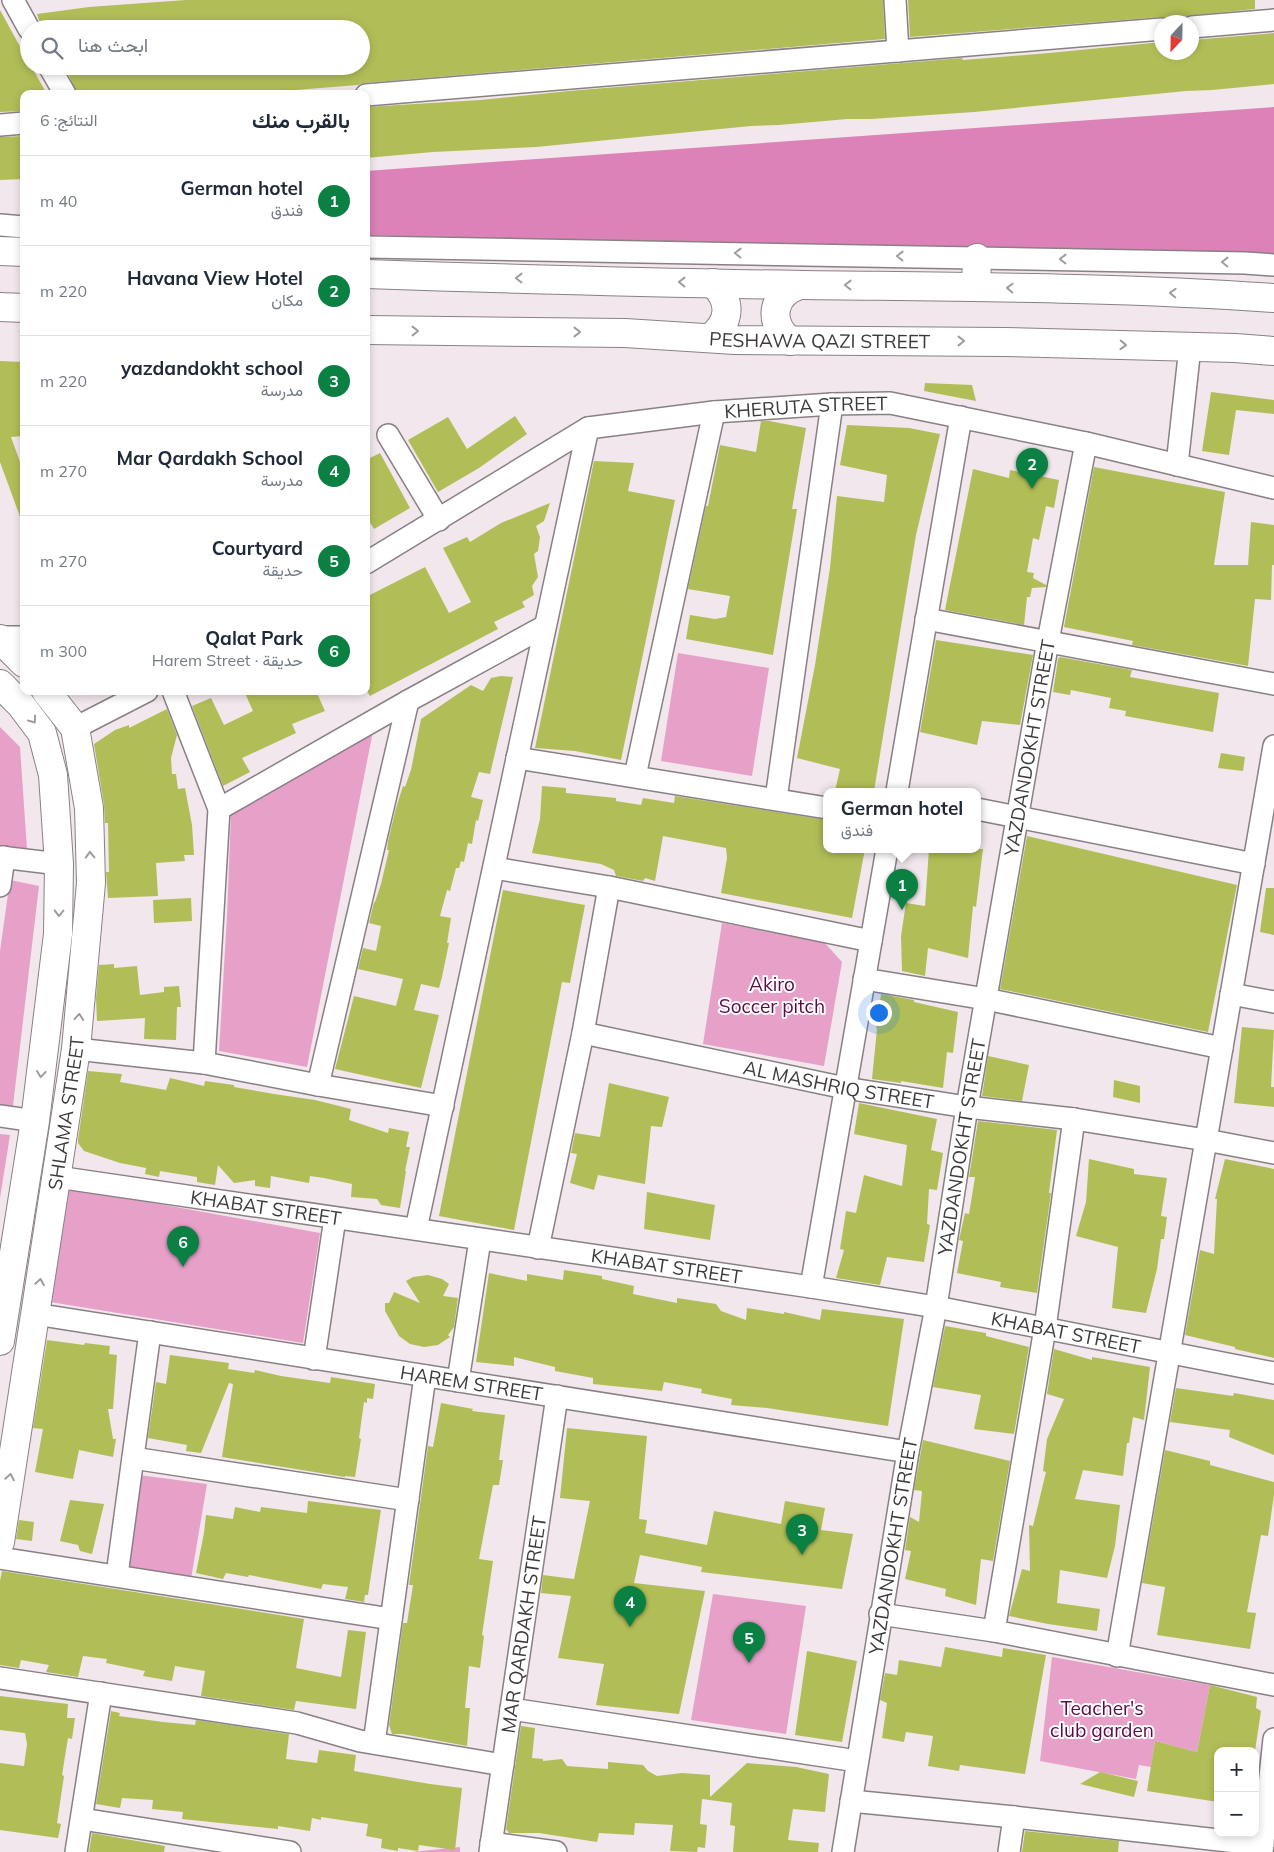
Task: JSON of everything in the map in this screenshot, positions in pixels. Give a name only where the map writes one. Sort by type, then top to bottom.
[{"type":"main road","points":[[0,251],[20,252]]},
{"type":"main road","points":[[976,287],[977,258]]},
{"type":"main road","points":[[370,274],[800,285],[976,287],[1274,298]]},
{"type":"main road","points":[[710,338],[722,327],[727,311],[724,295],[713,283]]},
{"type":"main road","points":[[790,341],[778,329],[775,313],[777,305],[786,292],[800,285]]},
{"type":"main road","points":[[0,306],[20,308]]},
{"type":"main road","name":"PESHAWA QAZI STREET","points":[[370,330],[626,333],[790,341],[1005,342],[1235,348],[1274,351]]},
{"type":"main road","points":[[0,638],[20,659]]},
{"type":"main road","name":"SHLAMA STREET","points":[[0,684],[21,704],[42,733],[53,775],[59,864],[58,934],[35,1121],[0,1341]]},
{"type":"main road","name":"SHLAMA STREET","points":[[0,1542],[10,1415],[36,1314],[76,1050],[91,883],[89,808],[75,728],[49,695]]},
{"type":"street","points":[[13,0],[24,20]]},
{"type":"street","points":[[895,0],[898,51]]},
{"type":"street","points":[[1199,26],[1274,20]]},
{"type":"street","points":[[370,95],[1154,30]]},
{"type":"street","points":[[54,75],[62,90]]},
{"type":"street","points":[[0,125],[20,123]]},
{"type":"street","points":[[0,226],[20,227]]},
{"type":"street","points":[[370,247],[1245,263],[1274,266]]},
{"type":"street","points":[[1176,465],[1190,347]]},
{"type":"street","name":"KHERUTA STREET","points":[[370,561],[588,428],[714,412],[832,404],[890,403],[1086,444],[1274,488]]},
{"type":"street","points":[[776,799],[832,404]]},
{"type":"street","points":[[635,776],[714,412]]},
{"type":"street","points":[[898,788],[961,417]]},
{"type":"street","points":[[416,1229],[588,428]]},
{"type":"street","points":[[388,435],[439,520]]},
{"type":"street","name":"YAZDANDOKHT STREET","points":[[843,1852],[880,1614],[908,1452],[936,1307],[967,1107],[1048,641],[1086,444]]},
{"type":"street","points":[[926,619],[1274,684]]},
{"type":"street","points":[[219,809],[408,701],[545,626]]},
{"type":"street","points":[[0,638],[20,637]]},
{"type":"street","points":[[75,728],[139,695]]},
{"type":"street","points":[[175,695],[219,809],[204,1063]]},
{"type":"street","points":[[318,1085],[408,701]]},
{"type":"street","points":[[1116,1656],[1254,864],[1268,815],[1274,746]]},
{"type":"street","points":[[517,758],[823,807]]},
{"type":"street","points":[[981,810],[1254,864]]},
{"type":"street","points":[[811,1287],[886,853]]},
{"type":"street","points":[[0,886],[2,857],[59,864]]},
{"type":"street","points":[[494,868],[609,887],[871,940]]},
{"type":"street","points":[[538,1248],[584,1033],[609,887]]},
{"type":"street","points":[[864,978],[986,999],[1222,1048]]},
{"type":"street","points":[[1231,994],[1274,1002]]},
{"type":"street","name":"AL MASHRIQ STREET","points":[[584,1033],[845,1088],[967,1107],[1074,1119],[1274,1153]]},
{"type":"street","points":[[76,1050],[204,1063],[442,1106]]},
{"type":"street","points":[[0,1116],[35,1121]]},
{"type":"street","points":[[994,1631],[1045,1328],[1074,1119]]},
{"type":"street","name":"KHABAT STREET","points":[[57,1177],[936,1307],[1274,1373]]},
{"type":"street","points":[[314,1359],[335,1218]]},
{"type":"street","points":[[458,1381],[480,1240]]},
{"type":"street","name":"HAREM STREET","points":[[36,1314],[908,1452]]},
{"type":"street","points":[[117,1576],[150,1332]]},
{"type":"street","points":[[374,1743],[425,1376]]},
{"type":"street","name":"MAR QARDAKH STREET","points":[[490,1848],[557,1396]]},
{"type":"street","points":[[133,1458],[408,1500]]},
{"type":"street","points":[[0,1558],[392,1619]]},
{"type":"street","points":[[880,1614],[994,1631],[1274,1685]]},
{"type":"street","points":[[0,1678],[297,1723],[360,1741],[503,1765]]},
{"type":"street","points":[[76,1852],[101,1693]]},
{"type":"street","points":[[511,1709],[857,1761]]},
{"type":"street","points":[[851,1801],[1014,1817],[1263,1848],[1274,1739]]},
{"type":"street","points":[[1009,1852],[1014,1817]]},
{"type":"street","points":[[82,1819],[290,1852]]},
{"type":"street","points":[[490,1848],[556,1852]]},
{"type":"green space","points":[[678,653],[769,668],[752,776],[661,761]]},
{"type":"green space","points":[[374,726],[307,1067],[219,1051],[231,814]]},
{"type":"green space","points":[[0,727],[20,747],[27,849],[0,845]]},
{"type":"green space","points":[[10,880],[39,886],[12,1114],[0,1112],[0,951]]},
{"type":"green space","name":"Akiro Soccer pitch","points":[[722,923],[824,942],[842,962],[824,1066],[703,1044]]},
{"type":"green space","points":[[0,1134],[10,1135],[0,1198]]},
{"type":"green space","points":[[65,1187],[320,1233],[303,1343],[44,1301]]},
{"type":"green space","points":[[139,1475],[207,1484],[191,1579],[129,1569]]},
{"type":"green space","points":[[713,1594],[806,1606],[786,1734],[691,1720]]},
{"type":"green space","name":"Teacher's club garden","points":[[1052,1657],[1210,1685],[1197,1752],[1155,1741],[1151,1767],[1139,1765],[1136,1779],[1040,1761]]},
{"type":"green space","points":[[460,1847],[460,1852],[412,1852]]},
{"type":"shaded area","points":[[1274,107],[1274,258],[370,235],[370,171]]},
{"type":"building","points":[[186,0],[883,0],[885,39],[295,90],[75,90],[69,75],[370,75],[370,20],[39,20],[37,14],[89,7]]},
{"type":"building","points":[[908,0],[1255,0],[1255,9],[1196,15],[1154,15],[1154,18],[910,37]]},
{"type":"building","points":[[0,10],[20,47],[20,75],[36,75],[45,90],[20,90],[20,111],[0,112]]},
{"type":"building","points":[[1274,33],[1274,84],[974,112],[751,126],[536,147],[433,152],[370,158],[370,107],[480,100],[962,58],[963,60],[1154,43],[1154,60],[1199,60],[1199,39]]},
{"type":"building","points":[[20,136],[20,179],[0,180],[0,137]]},
{"type":"building","points":[[0,361],[20,362],[20,436],[11,437],[20,462],[20,517],[0,462]]},
{"type":"building","points":[[925,383],[972,385],[976,401],[924,391]]},
{"type":"building","points":[[1211,392],[1274,400],[1274,414],[1236,410],[1229,455],[1202,451]]},
{"type":"building","points":[[515,416],[527,434],[479,468],[438,492],[408,440],[448,417],[467,449]]},
{"type":"building","points":[[761,421],[806,428],[792,509],[797,509],[773,655],[686,639],[690,615],[715,619],[726,617],[730,596],[688,589],[706,506],[708,506],[720,445],[756,452]]},
{"type":"building","points":[[847,425],[909,428],[940,434],[916,535],[874,788],[836,788],[840,769],[797,758],[815,665],[830,568],[837,496],[884,502],[887,475],[840,465]]},
{"type":"building","points":[[380,453],[410,508],[374,529],[370,522],[370,458]]},
{"type":"building","points":[[594,461],[634,463],[628,491],[675,500],[621,760],[575,751],[535,748]]},
{"type":"building","points":[[1094,467],[1225,492],[1214,565],[1248,565],[1251,522],[1274,525],[1274,565],[1272,565],[1271,600],[1255,599],[1248,666],[1132,645],[1133,641],[1064,627]]},
{"type":"building","points":[[973,469],[1009,478],[1010,470],[1059,480],[1054,508],[1046,506],[1039,540],[1033,538],[1027,572],[1034,573],[1033,578],[1046,585],[1046,587],[1032,588],[1030,597],[1027,597],[1024,625],[945,610]]},
{"type":"building","points":[[550,503],[544,521],[536,526],[540,537],[538,551],[534,554],[538,577],[532,586],[534,595],[522,602],[525,607],[494,622],[498,629],[370,696],[370,595],[425,567],[449,613],[471,602],[443,548],[467,537],[470,542],[501,523]]},
{"type":"building","points":[[936,640],[1033,655],[1020,725],[982,721],[977,745],[920,732]]},
{"type":"building","points":[[1060,657],[1132,670],[1130,677],[1219,693],[1213,732],[1125,716],[1126,711],[1109,708],[1111,698],[1071,690],[1070,695],[1053,692],[1058,659]]},
{"type":"building","points":[[501,676],[513,677],[490,774],[479,772],[471,797],[483,800],[478,821],[476,820],[472,844],[468,843],[464,862],[461,861],[459,868],[456,868],[450,891],[447,890],[440,916],[451,918],[447,943],[449,943],[442,977],[439,988],[421,984],[414,1010],[439,1015],[421,1088],[335,1069],[354,996],[396,1006],[403,979],[358,969],[363,948],[376,951],[381,926],[369,923],[389,850],[387,850],[388,841],[396,808],[403,786],[405,787],[411,770],[421,719],[471,685],[483,691],[491,678]]},
{"type":"building","points":[[246,695],[318,695],[325,711],[292,724],[296,733],[242,758],[250,772],[223,786],[192,706],[211,698],[224,725],[253,711]]},
{"type":"building","points":[[167,709],[177,735],[171,758],[172,774],[176,774],[178,789],[185,788],[192,825],[194,855],[184,855],[185,861],[156,863],[158,896],[108,898],[106,872],[109,872],[108,823],[105,823],[94,744],[115,730],[129,725],[129,728]]},
{"type":"building","points":[[1221,753],[1245,757],[1243,771],[1218,768]]},
{"type":"building","points":[[542,786],[566,788],[566,793],[616,798],[616,801],[641,805],[643,798],[674,803],[675,796],[823,819],[823,853],[864,853],[852,918],[721,893],[727,858],[726,848],[663,836],[655,881],[645,878],[643,881],[616,876],[614,870],[601,864],[532,853],[540,819]]},
{"type":"building","points":[[1027,836],[1237,885],[1208,1032],[1000,989]]},
{"type":"building","points":[[981,849],[983,849],[976,907],[973,906],[968,958],[928,948],[925,976],[902,971],[901,936],[906,903],[925,906],[929,853],[981,853]]},
{"type":"building","points":[[1266,888],[1274,888],[1274,935],[1260,932]]},
{"type":"building","points":[[503,890],[585,905],[570,983],[562,982],[514,1230],[439,1216]]},
{"type":"building","points":[[191,898],[192,921],[154,923],[153,900]]},
{"type":"building","points":[[114,964],[114,968],[137,966],[140,995],[164,992],[164,987],[179,986],[181,1007],[177,1007],[176,1040],[144,1039],[145,1018],[97,1021],[96,998],[99,965]]},
{"type":"building","points":[[881,994],[914,1000],[914,1002],[958,1012],[953,1053],[947,1052],[943,1088],[901,1081],[901,1083],[872,1079]]},
{"type":"building","points":[[1242,1027],[1274,1030],[1271,1087],[1274,1087],[1274,1107],[1234,1103]]},
{"type":"building","points":[[988,1056],[1029,1065],[1022,1101],[982,1096]]},
{"type":"building","points":[[88,1071],[122,1074],[120,1082],[166,1090],[170,1078],[204,1086],[205,1081],[315,1100],[351,1109],[349,1120],[388,1133],[389,1128],[409,1132],[406,1147],[410,1147],[400,1208],[381,1205],[377,1199],[351,1197],[352,1184],[324,1178],[310,1176],[309,1183],[271,1176],[270,1188],[255,1186],[255,1180],[234,1183],[218,1165],[215,1185],[197,1182],[197,1177],[160,1171],[159,1177],[145,1174],[146,1168],[120,1163],[84,1151],[78,1140]]},
{"type":"building","points":[[1114,1080],[1140,1086],[1140,1103],[1113,1097]]},
{"type":"building","points":[[609,1083],[669,1097],[662,1127],[651,1126],[645,1184],[598,1175],[594,1190],[570,1183],[577,1154],[571,1153],[575,1133],[600,1137]]},
{"type":"building","points":[[859,1103],[937,1119],[931,1150],[943,1153],[937,1190],[929,1189],[927,1224],[930,1225],[924,1262],[887,1257],[880,1285],[836,1278],[844,1250],[840,1249],[846,1211],[856,1213],[864,1175],[902,1186],[907,1145],[854,1134]]},
{"type":"building","points":[[978,1121],[1057,1130],[1049,1193],[1051,1193],[1037,1293],[1000,1287],[1001,1282],[957,1273],[963,1241],[959,1240],[965,1213],[969,1214],[975,1177],[969,1177]]},
{"type":"building","points":[[1089,1159],[1134,1169],[1134,1174],[1167,1178],[1161,1216],[1167,1217],[1164,1239],[1161,1239],[1157,1269],[1146,1313],[1112,1308],[1118,1247],[1076,1236],[1086,1202]]},
{"type":"building","points":[[1225,1159],[1274,1169],[1274,1358],[1185,1335],[1200,1250],[1214,1254],[1217,1199],[1215,1199]]},
{"type":"building","points":[[647,1192],[715,1205],[710,1240],[644,1229]]},
{"type":"building","points":[[564,1270],[602,1276],[602,1279],[634,1286],[633,1294],[677,1303],[677,1298],[716,1304],[721,1311],[746,1320],[747,1308],[784,1314],[784,1312],[820,1320],[822,1309],[904,1319],[888,1426],[767,1408],[731,1405],[732,1399],[701,1393],[702,1389],[664,1382],[662,1391],[593,1384],[593,1378],[555,1371],[555,1367],[514,1357],[514,1366],[476,1362],[489,1273],[527,1281],[527,1274],[563,1280]]},
{"type":"building","points":[[428,1275],[442,1279],[449,1284],[443,1296],[458,1298],[454,1327],[448,1335],[450,1337],[438,1345],[424,1347],[410,1344],[399,1336],[385,1311],[385,1303],[389,1303],[394,1292],[420,1303],[406,1281],[413,1277]]},
{"type":"building","points":[[945,1326],[986,1333],[986,1336],[1029,1347],[1014,1434],[974,1429],[981,1395],[933,1387]]},
{"type":"building","points":[[47,1340],[110,1346],[109,1354],[117,1355],[113,1409],[108,1409],[113,1439],[116,1439],[113,1457],[79,1450],[73,1479],[35,1472],[43,1429],[33,1428]]},
{"type":"building","points":[[1054,1349],[1092,1360],[1092,1357],[1150,1367],[1144,1420],[1133,1417],[1129,1443],[1127,1443],[1123,1476],[1083,1470],[1075,1499],[1120,1505],[1115,1546],[1107,1578],[1060,1570],[1057,1603],[1100,1609],[1097,1631],[1009,1616],[1022,1569],[1030,1571],[1029,1525],[1033,1526],[1046,1472],[1043,1471],[1047,1439],[1064,1399],[1047,1394]]},
{"type":"building","points":[[170,1355],[229,1363],[228,1369],[254,1373],[255,1370],[330,1383],[331,1377],[375,1384],[373,1399],[367,1398],[367,1403],[364,1402],[355,1477],[222,1457],[233,1384],[229,1383],[201,1453],[186,1451],[187,1445],[148,1438],[156,1382],[166,1384]]},
{"type":"building","points":[[1176,1388],[1233,1396],[1234,1393],[1274,1400],[1274,1455],[1229,1437],[1230,1430],[1170,1422]]},
{"type":"building","points":[[441,1403],[473,1409],[472,1411],[505,1415],[499,1460],[503,1460],[499,1485],[493,1485],[479,1559],[493,1561],[482,1635],[484,1636],[480,1668],[469,1666],[465,1708],[470,1708],[467,1746],[402,1734],[392,1734],[389,1725],[403,1623],[407,1623],[413,1585],[409,1585],[428,1446],[433,1447]]},
{"type":"building","points":[[567,1428],[647,1436],[639,1519],[647,1520],[645,1533],[707,1545],[714,1511],[781,1524],[785,1501],[825,1508],[821,1530],[853,1534],[842,1589],[701,1572],[702,1567],[640,1555],[634,1583],[705,1591],[679,1714],[596,1705],[604,1664],[558,1658],[571,1596],[541,1593],[543,1575],[574,1579],[590,1501],[560,1498]]},
{"type":"building","points":[[923,1440],[1010,1461],[993,1561],[981,1559],[976,1605],[945,1596],[946,1589],[905,1579],[911,1551],[905,1550],[910,1517],[919,1522],[922,1491],[914,1490]]},
{"type":"building","points":[[1165,1450],[1210,1461],[1210,1465],[1274,1482],[1268,1536],[1261,1535],[1247,1612],[1256,1613],[1250,1649],[1157,1635],[1165,1587],[1142,1583]]},
{"type":"building","points":[[70,1500],[104,1504],[92,1554],[80,1551],[78,1545],[60,1541]]},
{"type":"building","points":[[308,1501],[381,1510],[368,1595],[365,1595],[364,1602],[345,1599],[348,1587],[323,1584],[321,1589],[249,1575],[248,1577],[226,1573],[223,1579],[196,1573],[206,1515],[233,1519],[235,1507],[260,1512],[261,1507],[307,1513]]},
{"type":"building","points":[[19,1520],[34,1522],[32,1541],[16,1539]]},
{"type":"building","points":[[2,1571],[304,1619],[296,1668],[341,1677],[348,1630],[366,1632],[356,1709],[296,1701],[294,1710],[201,1696],[205,1671],[175,1666],[172,1681],[143,1676],[145,1671],[106,1663],[107,1659],[83,1656],[78,1677],[46,1672],[49,1665],[21,1660],[19,1668],[0,1665],[0,1581]]},
{"type":"building","points":[[945,1647],[1002,1657],[1003,1648],[1046,1655],[1025,1774],[960,1765],[959,1771],[928,1766],[933,1736],[906,1732],[904,1742],[882,1738],[887,1703],[880,1700],[885,1673],[897,1675],[899,1660],[941,1667]]},
{"type":"building","points":[[807,1651],[857,1661],[842,1742],[795,1735]]},
{"type":"building","points":[[1210,1685],[1257,1697],[1256,1708],[1261,1711],[1256,1747],[1214,1747],[1214,1801],[1147,1791],[1155,1741],[1197,1752]]},
{"type":"building","points":[[0,1696],[68,1704],[67,1718],[75,1718],[72,1739],[68,1738],[62,1775],[64,1776],[57,1823],[61,1824],[58,1838],[0,1830],[0,1763],[24,1766],[27,1744],[25,1733],[0,1730]]},
{"type":"building","points":[[111,1711],[120,1713],[119,1716],[163,1722],[195,1725],[196,1720],[289,1734],[286,1759],[317,1763],[319,1750],[356,1755],[354,1771],[462,1788],[455,1850],[419,1845],[418,1851],[398,1848],[398,1851],[381,1848],[382,1839],[366,1836],[368,1824],[321,1817],[321,1820],[312,1818],[310,1831],[278,1826],[278,1829],[182,1819],[183,1812],[152,1809],[153,1800],[122,1798],[120,1808],[96,1804]]},
{"type":"building","points":[[521,1726],[535,1728],[532,1758],[543,1759],[543,1761],[562,1759],[567,1766],[608,1769],[608,1762],[643,1765],[648,1771],[657,1776],[682,1773],[710,1775],[710,1797],[747,1763],[796,1767],[829,1774],[825,1812],[793,1809],[788,1840],[819,1843],[818,1852],[733,1852],[735,1826],[730,1825],[732,1803],[702,1799],[700,1824],[707,1825],[705,1848],[698,1847],[697,1852],[670,1851],[673,1825],[635,1823],[634,1835],[599,1833],[597,1842],[539,1833],[509,1833],[506,1829]]},
{"type":"building","points":[[1100,1772],[1138,1781],[1134,1797],[1080,1784]]},
{"type":"building","points":[[1025,1831],[1119,1841],[1118,1852],[1022,1852]]},
{"type":"building","points":[[92,1833],[165,1846],[164,1852],[89,1852]]},
{"type":"place","name":"Havana View Hotel","points":[[1032,489]]},
{"type":"place","name":"German hotel","points":[[902,910]]},
{"type":"place","name":"Qalat Park","points":[[183,1267]]},
{"type":"place","name":"yazdandokht school","points":[[802,1555]]},
{"type":"place","name":"Mar Qardakh School","points":[[630,1627]]},
{"type":"place","name":"Courtyard","points":[[749,1663]]}]
